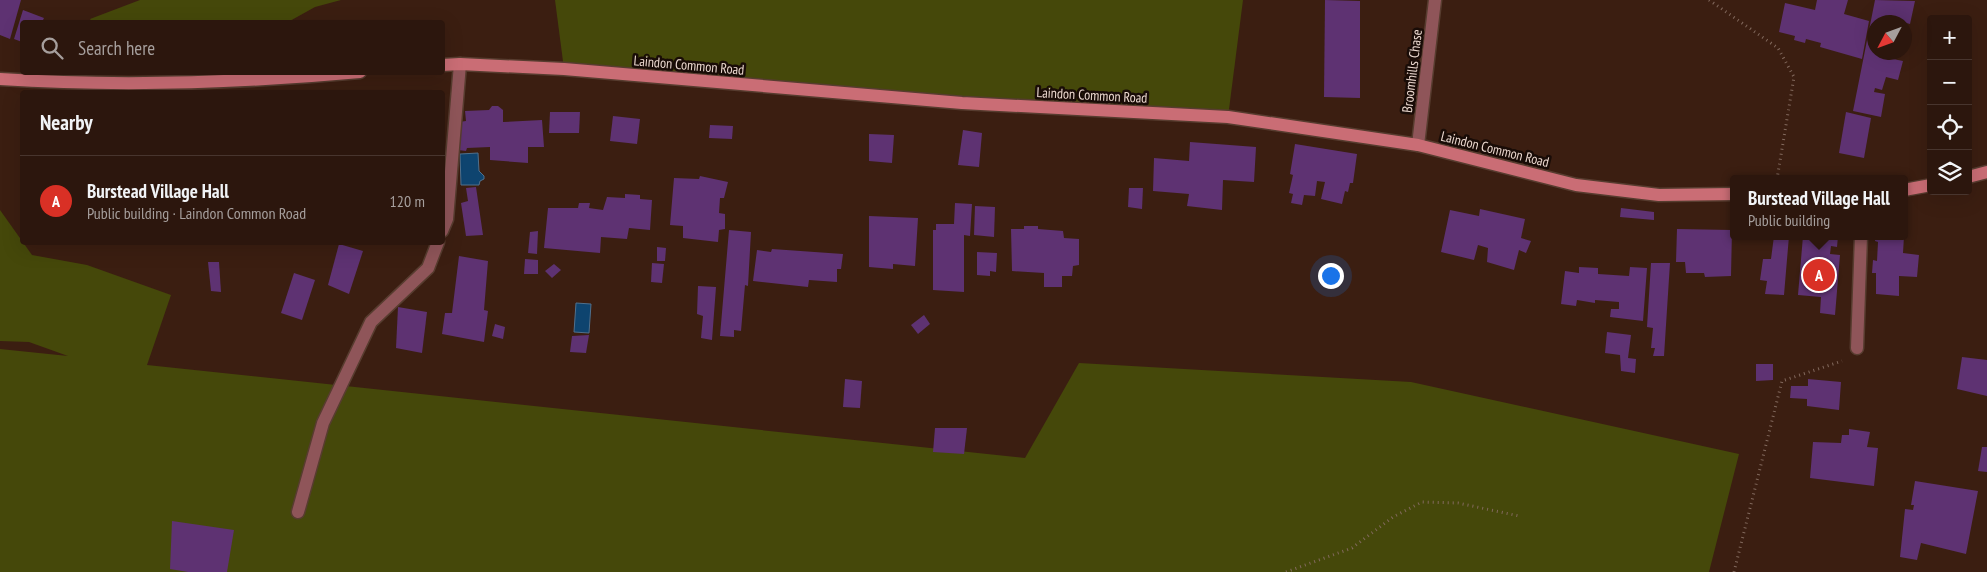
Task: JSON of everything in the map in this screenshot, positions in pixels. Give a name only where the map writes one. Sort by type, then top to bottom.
[{"type":"street","name":"Broomhills Chase","points":[[1418,145],[1435,0]]},
{"type":"street","points":[[445,223],[447,219],[460,64]]},
{"type":"street","name":"Laindon Common Road","points":[[445,65],[564,69],[962,103],[1228,117],[1418,145],[1576,185],[1659,195],[1730,194]]},
{"type":"street","points":[[0,79],[43,82],[183,84],[316,75]]},
{"type":"street","points":[[1972,176],[1987,172]]},
{"type":"street","points":[[1908,189],[1927,186]]},
{"type":"street","points":[[1857,348],[1861,240]]},
{"type":"street","points":[[298,512],[323,423],[372,322],[428,268],[437,245]]},
{"type":"path","points":[[1709,0],[1778,48],[1794,76],[1778,175]]},
{"type":"path","points":[[1734,572],[1782,381],[1851,358],[1857,348]]},
{"type":"path","points":[[1286,572],[1352,548],[1393,517],[1422,502],[1458,503],[1519,516]]},
{"type":"shaded area","points":[[140,0],[341,0],[315,7],[292,20],[90,19]]},
{"type":"shaded area","points":[[555,0],[1243,0],[1228,117],[564,69]]},
{"type":"shaded area","points":[[0,210],[20,238],[20,245],[25,245],[32,255],[87,265],[171,295],[147,365],[1025,458],[1079,363],[1411,382],[1739,454],[1709,572],[0,572],[0,349],[68,356],[29,342],[0,341]]},
{"type":"water","points":[[478,153],[479,171],[484,176],[484,179],[480,181],[479,185],[461,185],[460,154]]},
{"type":"water","points":[[576,303],[591,304],[589,333],[574,332]]},
{"type":"building","points":[[0,0],[21,0],[10,39],[0,35]]},
{"type":"building","points":[[1325,0],[1360,1],[1360,98],[1324,97]]},
{"type":"building","points":[[1817,0],[1848,0],[1844,14],[1867,20],[1862,59],[1820,47],[1821,43],[1806,39],[1805,43],[1794,40],[1795,36],[1779,32],[1785,3],[1815,10]]},
{"type":"building","points":[[1875,0],[1915,1],[1912,15],[1872,15]]},
{"type":"building","points":[[23,10],[44,18],[43,20],[20,20],[20,41],[14,39]]},
{"type":"building","points":[[1867,40],[1867,60],[1903,61],[1898,80],[1886,77],[1882,90],[1875,88],[1874,92],[1885,94],[1881,117],[1853,111]]},
{"type":"building","points":[[492,106],[498,106],[503,110],[503,122],[542,120],[544,147],[528,147],[528,163],[490,160],[490,147],[467,148],[466,151],[458,150],[459,122],[466,121],[465,111],[489,110]]},
{"type":"building","points":[[550,112],[580,112],[579,133],[549,133]]},
{"type":"building","points":[[1846,112],[1871,118],[1864,158],[1839,153]]},
{"type":"building","points":[[613,116],[640,119],[637,144],[610,141]]},
{"type":"building","points":[[710,125],[733,126],[732,139],[709,138]]},
{"type":"building","points":[[963,130],[982,133],[979,167],[958,165]]},
{"type":"building","points":[[869,134],[894,135],[892,163],[869,161]]},
{"type":"building","points":[[1190,142],[1256,147],[1254,182],[1223,180],[1222,210],[1187,206],[1189,194],[1153,191],[1154,158],[1189,161]]},
{"type":"building","points":[[1295,144],[1357,154],[1353,183],[1350,183],[1348,192],[1345,191],[1342,204],[1321,199],[1325,182],[1317,181],[1315,196],[1304,195],[1302,205],[1291,203],[1293,194],[1289,193],[1293,175],[1290,174]]},
{"type":"building","points":[[700,176],[728,182],[724,198],[720,198],[719,213],[725,214],[725,229],[719,230],[718,242],[683,238],[683,226],[670,225],[674,178],[699,179]]},
{"type":"building","points":[[476,187],[483,235],[466,236],[461,203],[468,201],[466,188]]},
{"type":"building","points":[[1129,188],[1143,188],[1142,209],[1128,207]]},
{"type":"building","points":[[625,194],[640,195],[640,199],[652,200],[650,230],[629,228],[627,239],[601,237],[600,253],[544,248],[548,208],[578,208],[579,203],[590,203],[589,208],[603,210],[607,197],[625,198]]},
{"type":"building","points":[[955,203],[972,204],[970,236],[964,235],[964,292],[933,290],[933,230],[936,230],[936,224],[954,224]]},
{"type":"building","points":[[975,206],[995,207],[994,237],[974,235]]},
{"type":"building","points":[[1621,208],[1654,212],[1654,220],[1620,217]]},
{"type":"building","points":[[1480,209],[1525,219],[1521,238],[1531,241],[1526,253],[1519,250],[1514,270],[1487,262],[1488,248],[1478,245],[1474,260],[1441,252],[1450,210],[1479,216]]},
{"type":"building","points":[[869,216],[918,218],[915,266],[893,264],[893,269],[869,267]]},
{"type":"building","points":[[1024,226],[1038,226],[1038,229],[1063,231],[1064,238],[1079,239],[1079,265],[1073,266],[1072,276],[1062,276],[1062,287],[1044,287],[1044,273],[1012,271],[1011,229],[1024,229]]},
{"type":"building","points":[[1677,229],[1730,230],[1730,240],[1732,240],[1731,276],[1705,277],[1704,273],[1686,273],[1685,262],[1676,262]]},
{"type":"building","points":[[729,230],[751,232],[748,286],[745,285],[741,331],[734,330],[734,337],[720,336]]},
{"type":"building","points":[[538,231],[537,254],[528,253],[530,232]]},
{"type":"building","points":[[1773,240],[1789,240],[1784,295],[1765,294],[1767,281],[1760,280],[1763,259],[1771,259]]},
{"type":"building","points":[[1803,240],[1838,240],[1837,247],[1831,246],[1830,254],[1840,255],[1835,315],[1820,313],[1821,297],[1798,295]]},
{"type":"building","points":[[1904,240],[1903,253],[1919,255],[1917,277],[1899,276],[1899,296],[1876,294],[1876,273],[1872,273],[1873,260],[1877,261],[1878,242],[1875,241]]},
{"type":"building","points":[[339,245],[363,251],[349,294],[328,285]]},
{"type":"building","points":[[657,247],[666,248],[665,261],[657,261]]},
{"type":"building","points":[[772,249],[843,254],[841,269],[837,269],[837,282],[809,280],[808,287],[753,281],[757,250],[771,252]]},
{"type":"building","points":[[977,252],[997,253],[996,272],[990,271],[990,276],[977,275]]},
{"type":"building","points":[[459,256],[488,261],[484,310],[488,311],[484,342],[442,334],[445,313],[452,313]]},
{"type":"building","points":[[525,259],[538,260],[538,274],[524,274]]},
{"type":"building","points":[[208,262],[219,262],[221,292],[211,291]]},
{"type":"building","points":[[652,263],[664,264],[662,283],[651,282]]},
{"type":"building","points":[[1651,263],[1670,263],[1664,356],[1653,356],[1655,348],[1651,348],[1653,328],[1647,327]]},
{"type":"building","points":[[554,264],[561,270],[552,278],[545,271]]},
{"type":"building","points":[[1579,267],[1598,268],[1598,274],[1629,276],[1630,267],[1647,268],[1643,321],[1610,317],[1611,309],[1619,309],[1619,302],[1595,300],[1595,303],[1577,300],[1576,306],[1561,304],[1565,271],[1579,273]]},
{"type":"building","points":[[294,273],[315,280],[302,320],[281,313]]},
{"type":"building","points":[[698,286],[716,287],[712,340],[701,338],[703,316],[697,314]]},
{"type":"building","points":[[398,307],[427,312],[422,353],[396,348]]},
{"type":"building","points":[[924,315],[930,324],[918,334],[911,325]]},
{"type":"building","points":[[495,324],[505,327],[503,339],[492,336]]},
{"type":"building","points":[[1607,332],[1631,335],[1628,358],[1636,359],[1635,373],[1621,371],[1620,355],[1605,353]]},
{"type":"building","points":[[589,335],[586,353],[570,352],[572,336]]},
{"type":"building","points":[[1962,357],[1987,360],[1987,396],[1957,389]]},
{"type":"building","points":[[1756,364],[1773,364],[1773,380],[1756,381]]},
{"type":"building","points":[[845,379],[862,381],[860,408],[843,407]]},
{"type":"building","points":[[1808,379],[1841,382],[1839,410],[1807,406],[1807,399],[1790,398],[1791,386],[1808,386]]},
{"type":"building","points":[[935,428],[967,428],[964,454],[933,452]]},
{"type":"building","points":[[1849,429],[1870,432],[1867,447],[1878,448],[1874,486],[1810,478],[1813,442],[1841,443],[1842,435],[1849,435]]},
{"type":"building","points":[[1982,447],[1987,447],[1987,472],[1978,471]]},
{"type":"building","points":[[1915,481],[1978,491],[1966,554],[1921,543],[1917,560],[1900,557],[1905,509],[1913,510],[1914,505],[1911,505]]},
{"type":"building","points":[[172,521],[234,530],[227,572],[188,572],[170,569]]},
{"type":"place","name":"Burstead Village Hall","points":[[1819,275]]}]
